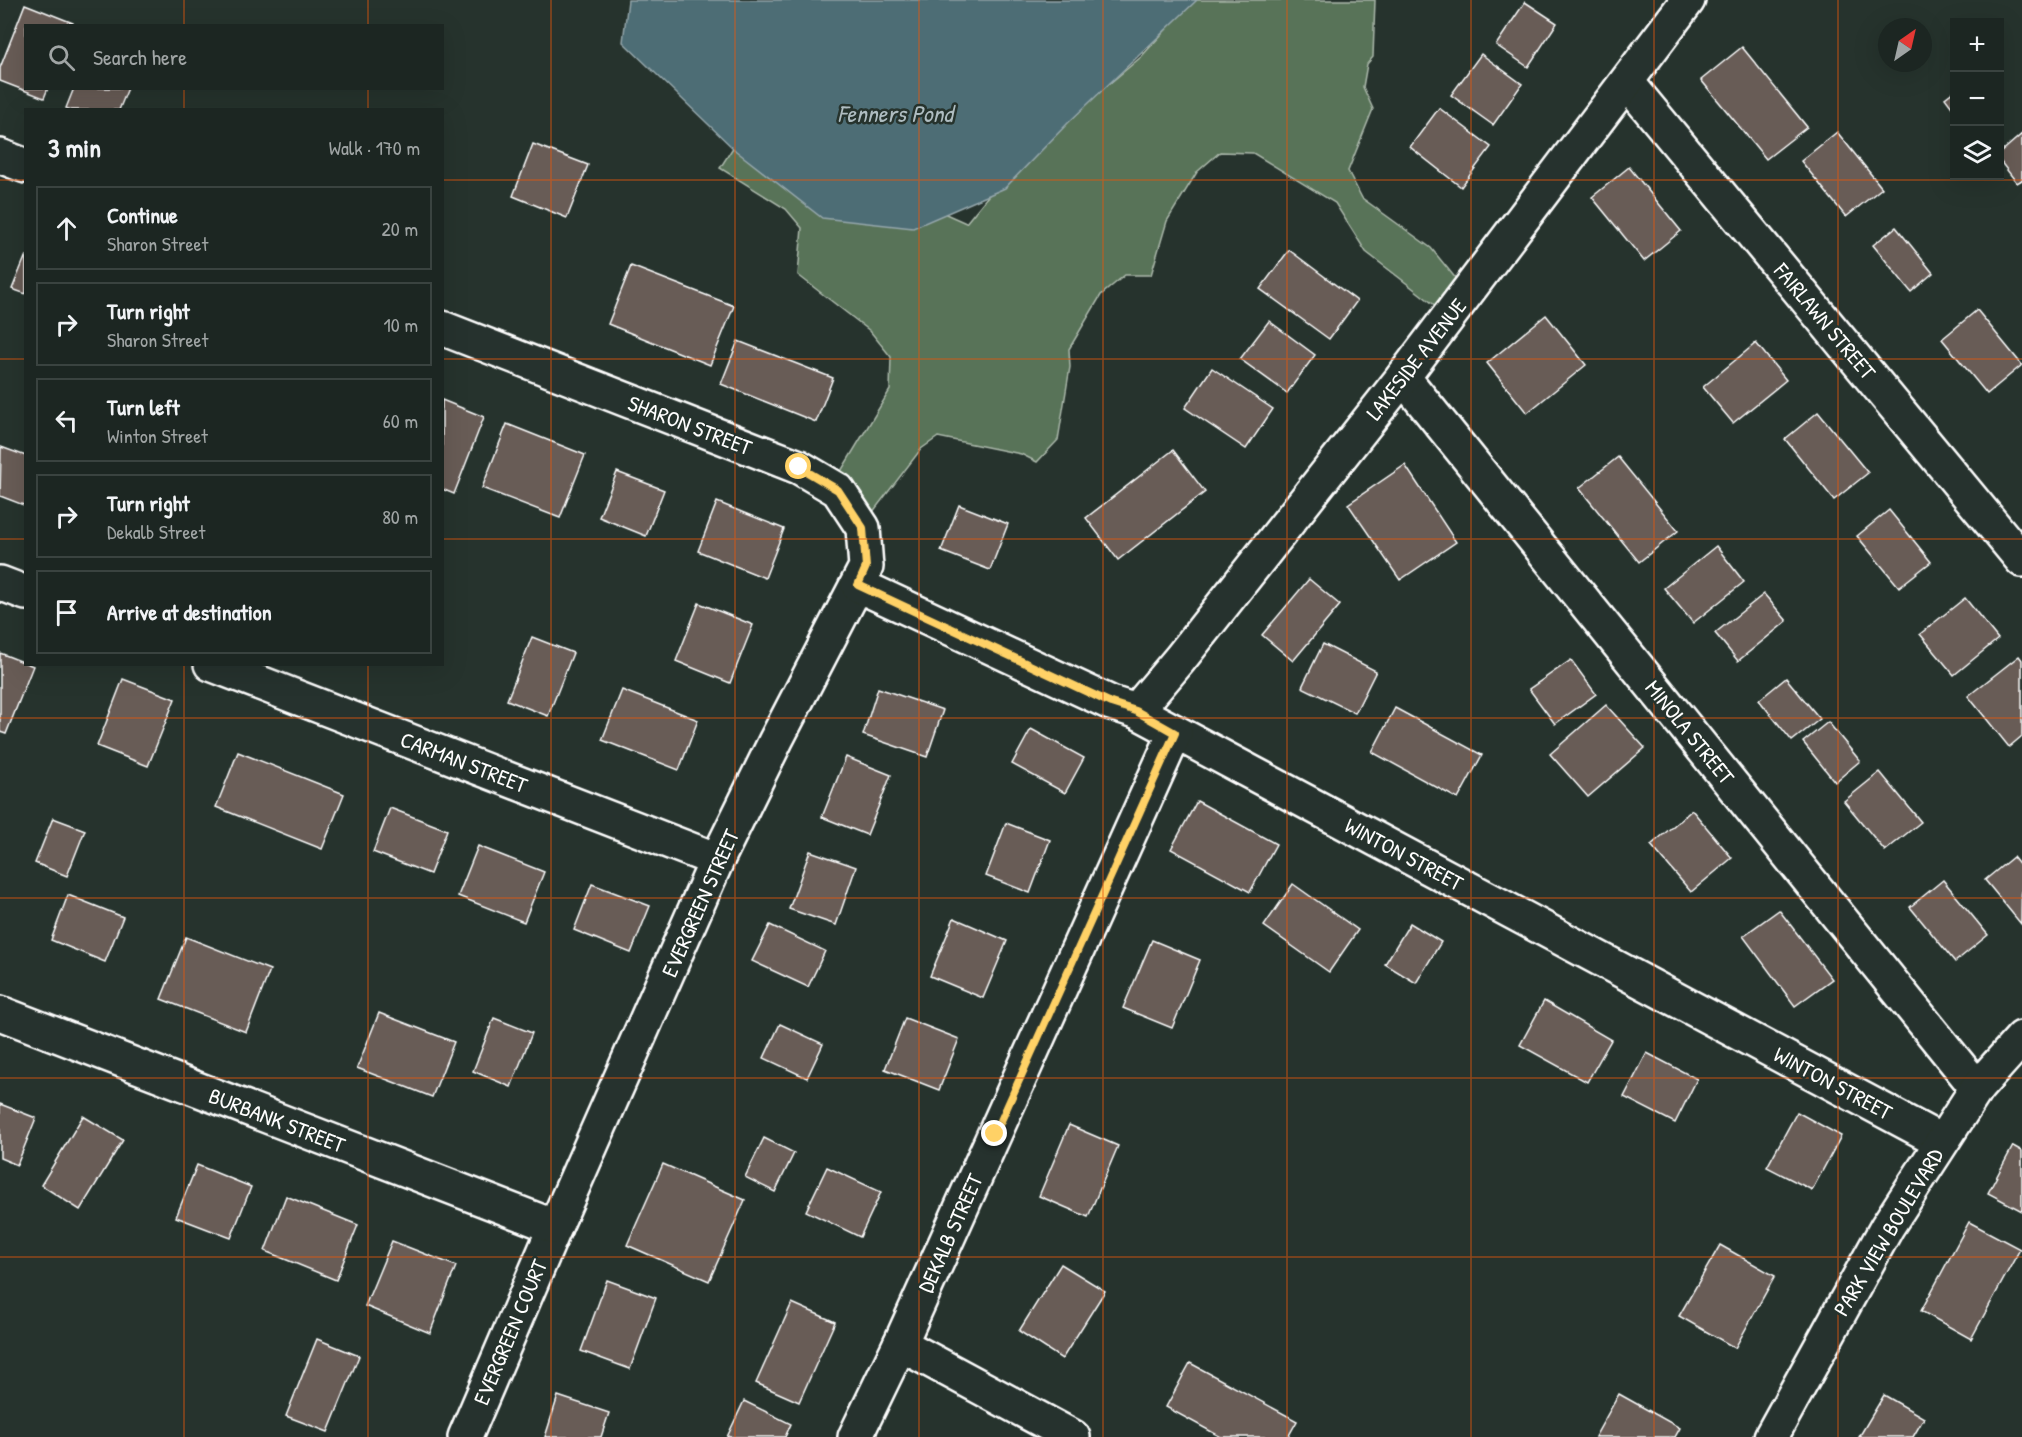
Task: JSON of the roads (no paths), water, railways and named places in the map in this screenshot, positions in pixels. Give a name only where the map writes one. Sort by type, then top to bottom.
[{"type":"street","name":"LAKESIDE AVENUE","points":[[1136,711],[1403,377],[1688,0]]},
{"type":"street","name":"FAIRLAWN STREET","points":[[1627,82],[2022,560]]},
{"type":"street","points":[[0,156],[24,165]]},
{"type":"street","name":"SHARON STREET","points":[[444,329],[799,467],[838,490],[863,528],[866,567],[858,585]]},
{"type":"street","name":"MINOLA STREET","points":[[1403,377],[1977,1088]]},
{"type":"street","points":[[0,583],[24,592]]},
{"type":"street","name":"WINTON STREET","points":[[858,585],[1111,703],[1136,711],[1941,1141]]},
{"type":"street","name":"EVERGREEN STREET","points":[[555,1227],[717,860],[776,740],[858,585]]},
{"type":"street","name":"CARMAN STREET","points":[[216,666],[717,860]]},
{"type":"street","name":"DEKALB STREET","points":[[855,1437],[900,1344],[1175,733]]},
{"type":"street","name":"BURBANK STREET","points":[[0,1013],[555,1227]]},
{"type":"street","name":"PARK VIEW BOULEVARD","points":[[1771,1437],[1887,1227],[1928,1166],[1941,1141],[1977,1088],[2022,1038]]},
{"type":"street","name":"EVERGREEN COURT","points":[[465,1437],[555,1227]]},
{"type":"street","points":[[900,1344],[1073,1437]]},
{"type":"water","name":"Fenners Pond","points":[[628,0],[1197,0],[1068,123],[1005,188],[913,228],[822,218],[736,151],[623,42]]}]
